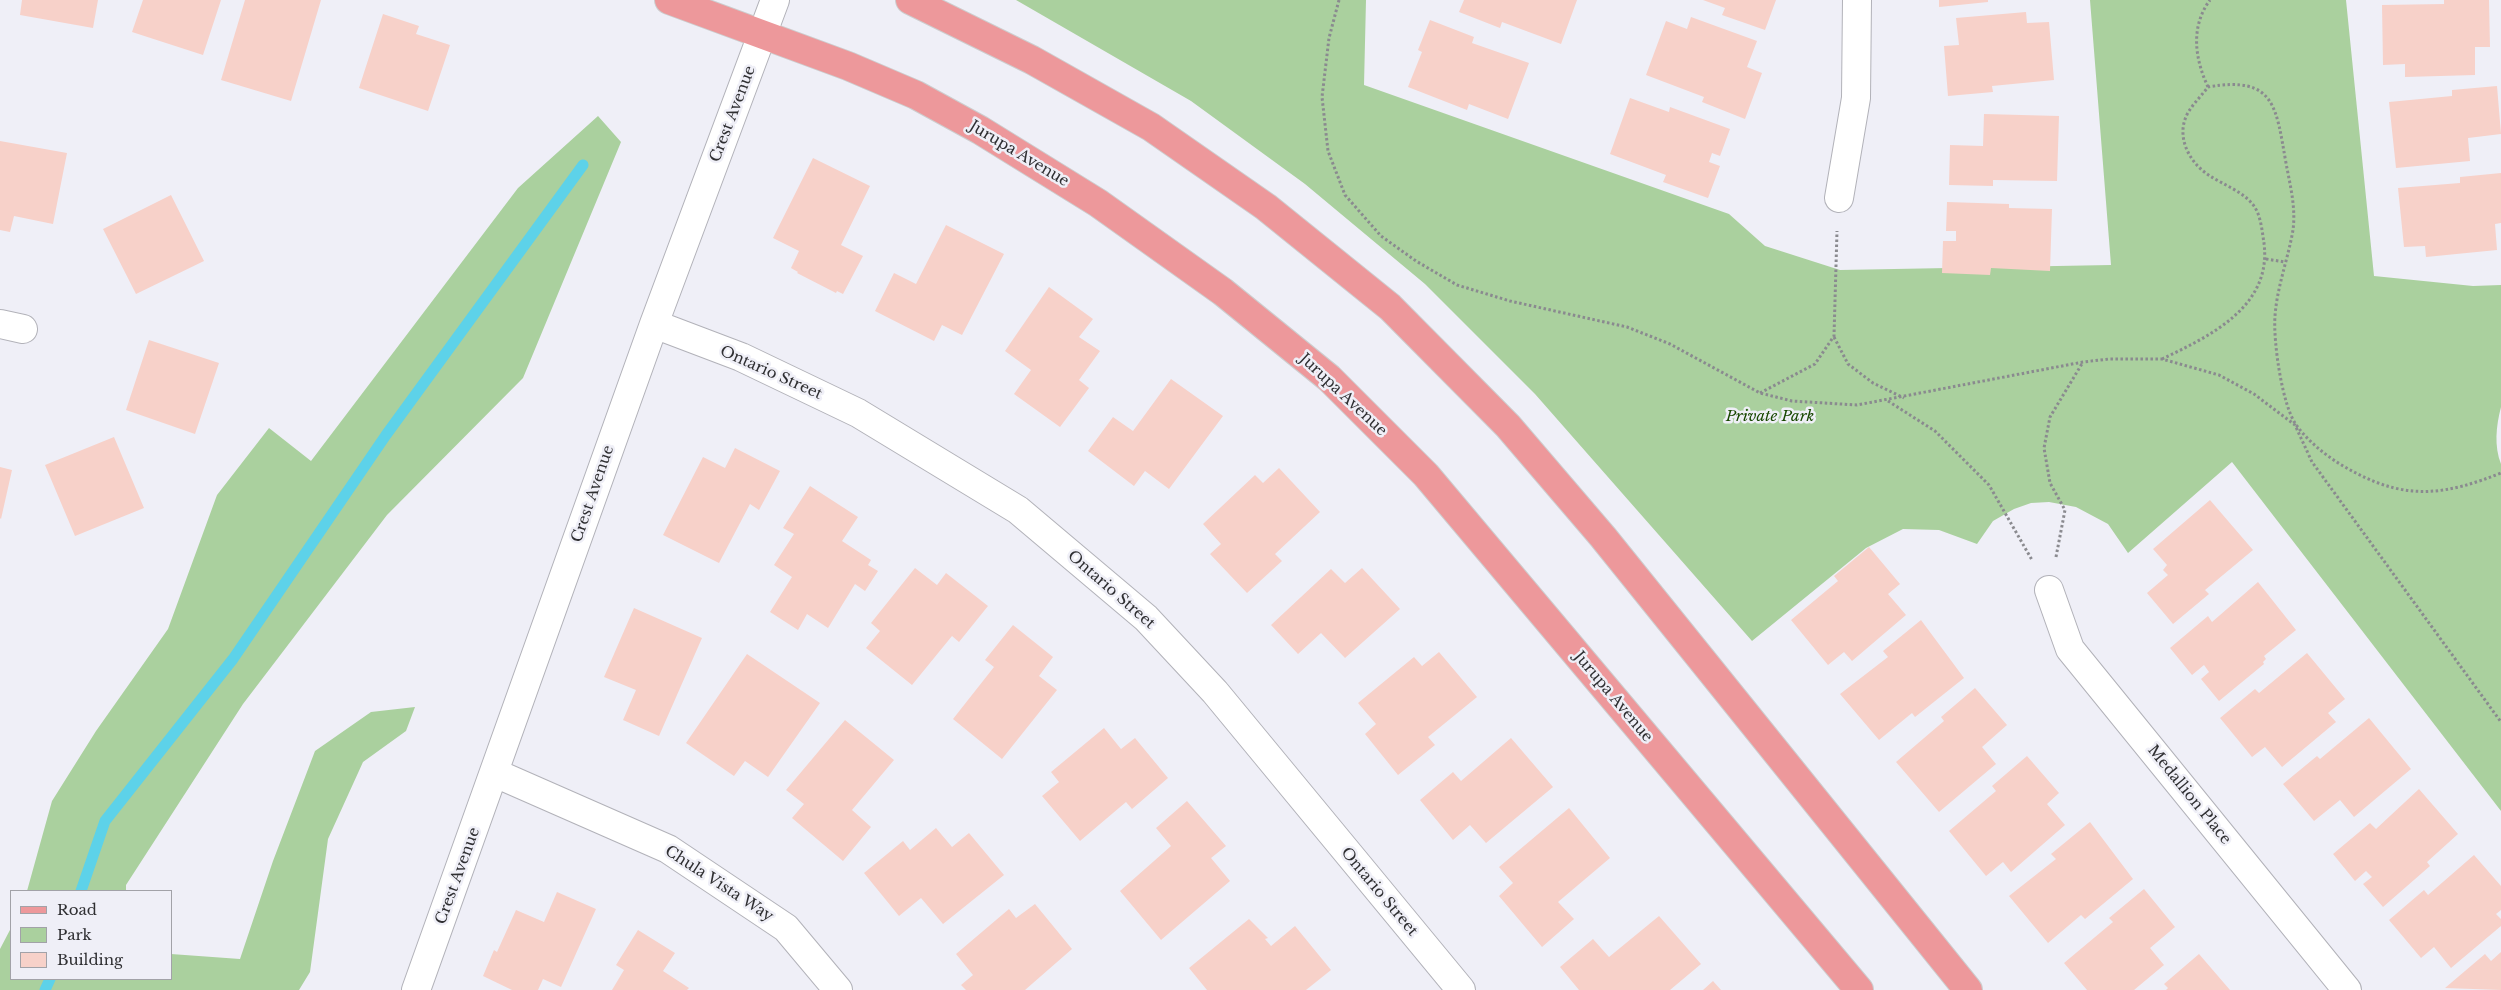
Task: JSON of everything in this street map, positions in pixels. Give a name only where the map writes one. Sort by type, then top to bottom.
[{"type":"main road","name":"Jurupa Avenue","points":[[669,0],[763,34],[916,95],[980,130],[1106,209],[1223,292],[1329,378],[1426,475],[1859,990]]},
{"type":"main road","points":[[910,0],[1032,60],[1151,127],[1266,207],[1390,307],[1508,426],[1603,537],[1968,990]]},
{"type":"street","name":"Crest Avenue","points":[[416,990],[654,324],[775,0]]},
{"type":"street","points":[[1839,198],[1856,98],[1857,0]]},
{"type":"street","name":"Ontario Street","points":[[654,324],[741,357],[858,412],[1018,510],[1146,618],[1215,692],[1461,990]]},
{"type":"street","name":"Medallion Place","points":[[2049,590],[2070,649],[2347,990]]},
{"type":"street","name":"Chula Vista Way","points":[[495,773],[668,849],[786,928],[838,990]]},
{"type":"path","points":[[1339,0],[1329,38],[1322,97],[1328,151],[1345,194],[1381,236],[1416,261],[1457,285],[1510,300],[1627,327],[1670,344],[1760,393],[1792,401],[1857,405],[1904,398],[2083,362],[2109,359],[2162,359],[2219,375],[2254,394],[2296,425],[2314,444],[2339,465],[2370,480],[2405,491],[2440,492],[2471,485],[2501,473]]},
{"type":"path","points":[[2208,87],[2200,70],[2195,34],[2210,0]]},
{"type":"path","points":[[2162,359],[2207,338],[2236,316],[2255,290],[2266,259],[2262,227],[2254,206],[2233,189],[2208,175],[2188,155],[2183,138],[2188,112],[2208,87],[2232,83],[2249,85],[2268,97],[2277,113],[2294,206],[2293,230],[2274,315],[2275,350],[2281,383],[2296,425],[2312,462],[2501,722]]},
{"type":"path","points":[[1839,198],[1834,336],[1848,364],[1873,383],[1904,398]]},
{"type":"path","points":[[2266,259],[2285,262]]},
{"type":"path","points":[[1760,393],[1815,364],[1834,336]]},
{"type":"path","points":[[2049,590],[2065,510],[2050,483],[2044,448],[2050,417],[2083,362]]},
{"type":"path","points":[[1888,401],[1935,431],[1989,485],[2049,590]]},
{"type":"green space","name":"Private Park","points":[[1016,0],[1366,0],[1364,85],[1729,214],[1765,246],[1840,270],[2111,265],[2090,0],[2346,0],[2374,276],[2473,286],[2501,285],[2501,407],[2496,436],[2501,464],[2501,811],[2232,462],[2128,553],[2108,524],[2076,507],[2049,502],[2031,503],[2014,509],[1993,521],[1977,544],[1939,530],[1903,529],[1866,548],[1752,641],[1535,394],[1425,284],[1305,184],[1191,101]]},
{"type":"green space","points":[[598,116],[621,142],[523,378],[387,515],[243,704],[126,885],[126,890],[27,890],[52,801],[96,731],[168,629],[217,495],[269,428],[311,461],[518,188]]},
{"type":"green space","points":[[415,707],[406,731],[363,762],[328,839],[310,972],[299,990],[0,990],[0,949],[10,930],[10,980],[172,980],[172,954],[240,959],[273,861],[315,751],[371,712]]},
{"type":"building","points":[[22,0],[98,0],[93,28],[20,15]]},
{"type":"building","points":[[143,0],[221,0],[203,55],[132,32]]},
{"type":"building","points":[[245,0],[321,0],[291,101],[221,80]]},
{"type":"building","points":[[1464,0],[1577,0],[1561,44],[1502,22],[1500,28],[1459,12]]},
{"type":"building","points":[[1703,0],[1776,0],[1765,30],[1722,15],[1725,8]]},
{"type":"building","points":[[1939,0],[1988,0],[1988,2],[1939,7]]},
{"type":"building","points":[[2444,0],[2489,0],[2490,47],[2475,47],[2475,75],[2405,77],[2405,64],[2383,65],[2382,5],[2444,4]]},
{"type":"building","points":[[2026,12],[2027,23],[2049,22],[2054,80],[1992,86],[1993,92],[1948,96],[1944,46],[1959,45],[1956,18]]},
{"type":"building","points":[[383,14],[419,26],[416,34],[450,45],[428,111],[359,88]]},
{"type":"building","points":[[1691,17],[1757,41],[1747,67],[1762,73],[1745,119],[1702,102],[1704,97],[1646,75],[1666,21],[1687,29]]},
{"type":"building","points":[[1430,20],[1474,37],[1472,43],[1529,63],[1508,119],[1469,104],[1467,110],[1408,87],[1422,52],[1418,50]]},
{"type":"building","points":[[2497,86],[2501,134],[2468,138],[2470,161],[2396,168],[2389,102],[2452,96],[2452,90]]},
{"type":"building","points":[[1630,98],[1669,112],[1670,107],[1730,129],[1720,156],[1712,153],[1709,162],[1720,166],[1708,198],[1663,182],[1666,175],[1610,154]]},
{"type":"building","points":[[1984,114],[2059,116],[2057,181],[1993,180],[1993,186],[1949,185],[1950,145],[1983,146]]},
{"type":"building","points":[[0,141],[67,153],[53,224],[14,216],[10,232],[0,230]]},
{"type":"building","points":[[813,158],[870,186],[841,245],[863,256],[843,294],[837,291],[836,293],[797,273],[791,268],[799,251],[773,238]]},
{"type":"building","points":[[2501,173],[2501,223],[2495,224],[2497,250],[2426,257],[2425,246],[2404,247],[2398,188],[2460,183],[2460,177]]},
{"type":"building","points":[[171,195],[204,261],[136,294],[103,229]]},
{"type":"building","points":[[1947,202],[2009,204],[2009,208],[2052,209],[2050,271],[1991,268],[1990,275],[1942,273],[1943,241],[1956,241],[1956,231],[1946,231]]},
{"type":"building","points":[[946,225],[1004,254],[962,335],[942,325],[934,341],[875,311],[894,273],[916,284]]},
{"type":"building","points":[[1049,287],[1093,319],[1079,337],[1100,351],[1079,380],[1089,388],[1060,427],[1014,394],[1031,370],[1005,351]]},
{"type":"building","points":[[149,340],[219,363],[195,434],[126,410]]},
{"type":"building","points":[[1171,379],[1223,416],[1169,489],[1145,471],[1134,486],[1088,451],[1113,417],[1133,431]]},
{"type":"building","points":[[114,437],[144,508],[75,536],[45,465]]},
{"type":"building","points":[[735,448],[780,471],[759,510],[750,504],[719,563],[663,535],[703,457],[725,468]]},
{"type":"building","points":[[0,467],[12,470],[1,519],[0,518]]},
{"type":"building","points":[[1279,468],[1320,512],[1275,554],[1282,561],[1247,593],[1210,554],[1221,544],[1203,524],[1255,475],[1263,483]]},
{"type":"building","points":[[810,486],[858,517],[842,541],[871,560],[868,565],[878,571],[865,591],[855,584],[828,628],[807,614],[798,630],[770,612],[792,577],[774,565],[794,534],[783,528]]},
{"type":"building","points":[[2210,500],[2253,550],[2205,590],[2209,594],[2173,624],[2147,593],[2168,575],[2163,570],[2167,565],[2153,549]]},
{"type":"building","points":[[1869,547],[1900,584],[1888,594],[1906,615],[1852,661],[1844,652],[1828,665],[1791,620],[1838,581],[1834,576]]},
{"type":"building","points":[[915,568],[937,585],[946,573],[988,606],[959,642],[952,636],[912,685],[866,648],[880,631],[871,623]]},
{"type":"building","points":[[1362,568],[1400,609],[1345,658],[1321,633],[1298,654],[1271,625],[1331,569],[1345,583]]},
{"type":"building","points":[[2258,582],[2296,630],[2264,656],[2266,659],[2263,662],[2264,664],[2219,701],[2201,679],[2209,672],[2204,665],[2192,675],[2170,648],[2208,616],[2212,622]]},
{"type":"building","points":[[634,608],[702,638],[659,736],[623,720],[636,690],[604,677]]},
{"type":"building","points":[[1921,620],[1964,678],[1915,717],[1912,713],[1879,740],[1840,694],[1888,657],[1883,651]]},
{"type":"building","points":[[1013,625],[1053,657],[1039,676],[1057,690],[1002,759],[953,719],[994,667],[985,660]]},
{"type":"building","points":[[1439,652],[1477,697],[1428,737],[1435,745],[1398,775],[1365,734],[1376,724],[1358,703],[1414,657],[1422,666]]},
{"type":"building","points":[[2307,653],[2345,699],[2328,713],[2336,722],[2282,767],[2265,747],[2252,757],[2220,718],[2255,689],[2259,693]]},
{"type":"building","points":[[747,654],[820,703],[768,777],[745,761],[734,776],[686,743]]},
{"type":"building","points":[[1975,688],[2007,725],[1982,747],[1996,764],[1939,812],[1896,762],[1944,721],[1941,717]]},
{"type":"building","points":[[2369,718],[2411,769],[2354,817],[2340,800],[2314,821],[2283,784],[2317,756],[2320,759]]},
{"type":"building","points":[[845,720],[894,760],[852,810],[871,827],[843,861],[792,818],[804,804],[786,790]]},
{"type":"building","points":[[1104,728],[1121,749],[1135,738],[1168,778],[1132,809],[1126,802],[1080,841],[1042,796],[1059,782],[1051,772]]},
{"type":"building","points":[[1511,738],[1553,787],[1486,843],[1470,825],[1453,840],[1420,800],[1453,772],[1461,781]]},
{"type":"building","points":[[2027,756],[2059,793],[2047,804],[2065,825],[2011,872],[2003,862],[1986,876],[1949,831],[1996,791],[1992,786]]},
{"type":"building","points":[[2419,789],[2458,834],[2427,862],[2430,866],[2383,907],[2363,884],[2372,877],[2366,871],[2355,881],[2333,854],[2370,823],[2376,829]]},
{"type":"building","points":[[1187,801],[1226,846],[1211,858],[1230,881],[1161,940],[1120,891],[1171,846],[1156,828]]},
{"type":"building","points":[[1569,808],[1610,858],[1558,902],[1574,919],[1542,947],[1499,896],[1513,883],[1499,867]]},
{"type":"building","points":[[2090,822],[2133,879],[2085,919],[2081,915],[2048,943],[2009,896],[2056,859],[2051,854]]},
{"type":"building","points":[[936,828],[952,847],[969,833],[1004,875],[943,924],[921,898],[899,916],[864,873],[903,841],[910,850]]},
{"type":"building","points":[[2474,855],[2501,886],[2501,910],[2496,914],[2501,919],[2501,926],[2451,968],[2434,947],[2421,958],[2389,920],[2424,890],[2428,895]]},
{"type":"building","points":[[2144,889],[2175,927],[2150,948],[2164,965],[2134,990],[2087,990],[2064,963],[2113,922],[2109,918]]},
{"type":"building","points":[[557,892],[596,909],[561,987],[543,979],[538,990],[512,990],[483,976],[494,950],[497,952],[516,910],[544,922]]},
{"type":"building","points":[[1035,904],[1072,949],[1025,990],[966,990],[961,985],[973,975],[956,954],[1009,909],[1016,918]]},
{"type":"building","points":[[1659,916],[1701,964],[1670,990],[1579,990],[1560,967],[1593,939],[1609,957]]},
{"type":"building","points":[[1249,919],[1268,938],[1265,939],[1271,946],[1295,926],[1331,970],[1306,990],[1207,990],[1189,968]]},
{"type":"building","points":[[638,930],[675,953],[663,971],[689,988],[687,990],[612,990],[624,970],[616,965]]},
{"type":"building","points":[[2501,952],[2501,990],[2445,988],[2485,954],[2491,961]]},
{"type":"building","points":[[2199,954],[2230,990],[2166,990],[2168,988],[2164,984]]},
{"type":"building","points":[[1713,981],[1721,990],[1703,990]]},
{"type":"waterway","points":[[81,890],[105,821],[233,659],[386,435],[583,165]]},
{"type":"waterway","points":[[45,990],[50,980]]}]
